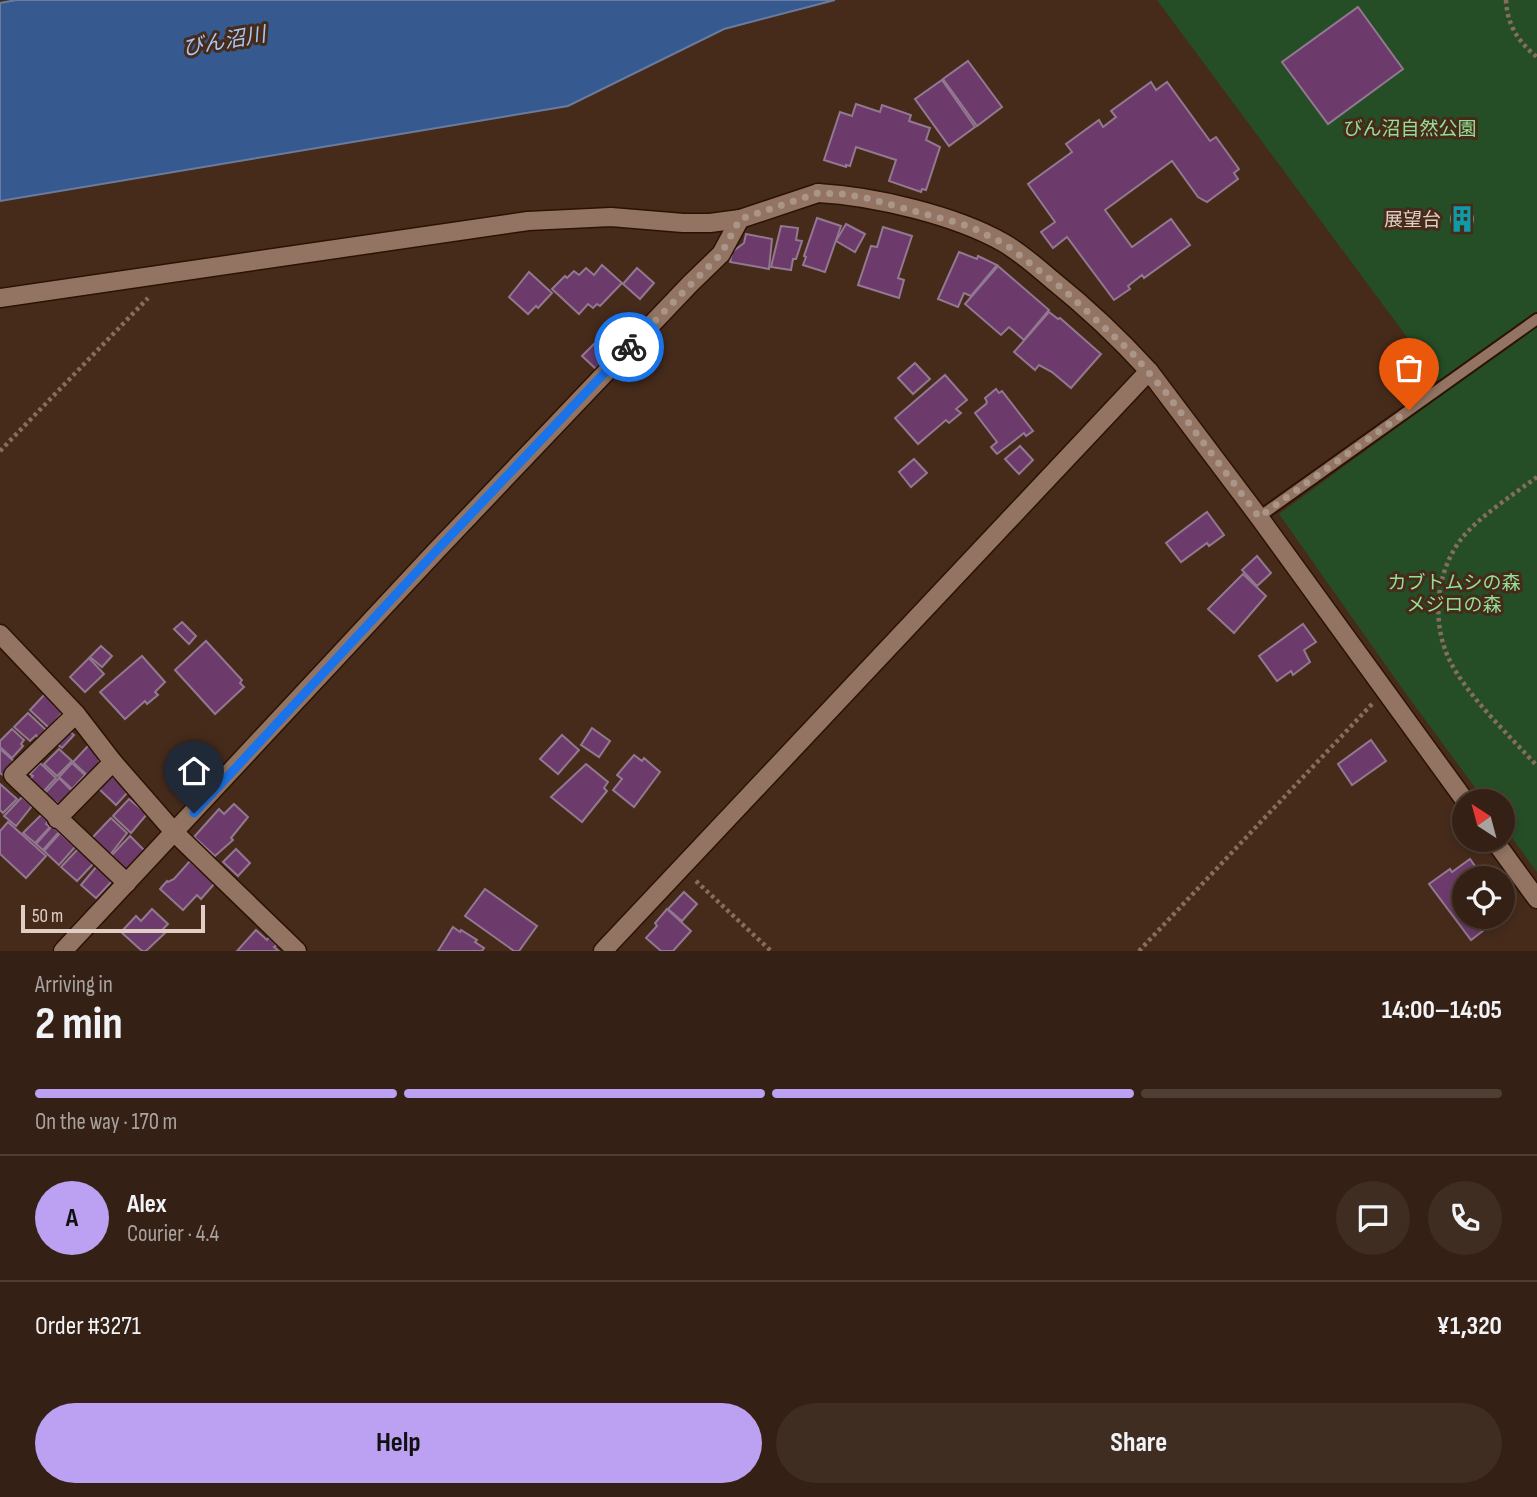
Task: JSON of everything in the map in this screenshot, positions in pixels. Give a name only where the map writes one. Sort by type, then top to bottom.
[{"type":"street","points":[[0,298],[528,221],[611,217],[683,223],[740,219],[818,193],[866,198],[971,227],[1021,254],[1091,313],[1149,371],[1259,517],[1456,789]]},
{"type":"street","points":[[63,951],[436,551],[721,254],[740,219]]},
{"type":"street","points":[[603,951],[1149,371]]},
{"type":"street","points":[[0,634],[76,714],[113,762],[175,833],[297,951]]},
{"type":"street","points":[[76,714],[13,775],[127,883]]},
{"type":"street","points":[[57,819],[113,762]]},
{"type":"street","points":[[1503,852],[1537,899]]},
{"type":"lane","points":[[1259,517],[1537,319]]},
{"type":"path","points":[[1506,0],[1512,29],[1537,57]]},
{"type":"path","points":[[0,451],[136,309],[177,272]]},
{"type":"path","points":[[1537,477],[1502,502],[1462,538],[1443,572],[1438,597],[1439,628],[1449,659],[1468,687],[1537,766]]},
{"type":"path","points":[[1139,951],[1384,691]]},
{"type":"path","points":[[682,868],[771,951]]},
{"type":"green space","name":"びん沼自然公園","points":[[1157,0],[1537,0],[1537,872],[1516,844],[1516,789],[1476,789],[1279,514],[1447,391]]},
{"type":"water","name":"びん沼川","points":[[16,0],[835,0],[724,29],[568,106],[0,201],[0,3]]},
{"type":"building","points":[[1358,7],[1403,69],[1328,124],[1282,62]]},
{"type":"building","points":[[968,61],[1002,107],[977,126],[943,79]]},
{"type":"building","points":[[942,80],[975,127],[949,146],[915,99]]},
{"type":"building","points":[[1151,82],[1156,90],[1167,82],[1210,141],[1216,137],[1239,169],[1234,173],[1238,179],[1207,202],[1198,197],[1172,161],[1105,210],[1132,247],[1171,219],[1190,245],[1144,278],[1142,275],[1128,286],[1130,289],[1114,300],[1067,237],[1053,248],[1041,232],[1055,222],[1028,184],[1072,152],[1066,144],[1099,120],[1103,127],[1116,117],[1111,111]]},
{"type":"building","points":[[856,104],[880,112],[882,105],[911,115],[909,121],[930,128],[926,140],[940,147],[926,190],[922,189],[921,192],[889,181],[896,160],[856,147],[850,166],[824,160],[840,112],[852,116]]},
{"type":"building","name":"展望台","points":[[1462,208],[1472,215],[1473,219],[1466,229],[1462,230],[1452,223],[1451,219],[1458,209]]},
{"type":"building","points":[[817,218],[841,226],[825,272],[803,265]]},
{"type":"building","points":[[846,224],[865,234],[855,252],[836,241]]},
{"type":"building","points":[[781,226],[798,228],[796,240],[802,241],[791,270],[771,267]]},
{"type":"building","points":[[883,227],[912,236],[898,278],[904,280],[899,298],[858,285],[871,246],[877,247]]},
{"type":"building","points":[[746,234],[772,239],[769,269],[730,262],[732,252],[744,243]]},
{"type":"building","points":[[959,252],[977,259],[978,256],[997,265],[971,296],[964,293],[958,307],[938,299]]},
{"type":"building","points":[[602,265],[622,283],[600,306],[597,304],[593,308],[588,304],[579,314],[552,289],[574,271],[579,275],[586,268],[594,275]]},
{"type":"building","points":[[998,266],[1049,310],[1024,340],[1009,327],[1001,335],[965,304]]},
{"type":"building","points":[[637,268],[654,283],[640,299],[623,284]]},
{"type":"building","points":[[529,272],[552,293],[528,314],[509,297]]},
{"type":"building","points":[[1049,312],[1060,318],[1101,354],[1071,388],[1039,365],[1035,370],[1014,352]]},
{"type":"building","points":[[596,342],[610,355],[596,369],[582,356]]},
{"type":"building","points":[[915,363],[930,379],[913,394],[898,378]]},
{"type":"building","points":[[945,375],[967,400],[956,409],[961,413],[949,423],[946,420],[918,444],[895,418]]},
{"type":"building","points":[[996,389],[999,393],[1002,391],[1033,431],[1026,436],[1024,433],[997,454],[991,447],[997,442],[975,413],[986,404],[985,398]]},
{"type":"building","points":[[1020,446],[1033,460],[1019,474],[1005,459]]},
{"type":"building","points":[[914,459],[927,473],[911,487],[899,472]]},
{"type":"building","points":[[1207,512],[1224,535],[1209,546],[1207,543],[1181,562],[1166,543]]},
{"type":"building","points":[[1257,556],[1271,573],[1257,586],[1242,570]]},
{"type":"building","points":[[1243,574],[1266,596],[1234,633],[1208,609]]},
{"type":"building","points":[[182,622],[196,636],[189,644],[174,629]]},
{"type":"building","points":[[1303,624],[1316,642],[1304,650],[1310,662],[1293,675],[1291,671],[1277,681],[1259,656]]},
{"type":"building","points":[[206,641],[242,680],[240,683],[244,687],[215,714],[175,670]]},
{"type":"building","points":[[101,646],[112,656],[102,667],[90,657]]},
{"type":"building","points":[[142,656],[165,682],[155,692],[158,695],[147,704],[145,701],[125,719],[100,692]]},
{"type":"building","points":[[89,658],[104,674],[85,692],[70,677]]},
{"type":"building","points":[[45,694],[62,713],[49,728],[30,710]]},
{"type":"building","points":[[28,713],[46,730],[30,741],[14,727]]},
{"type":"building","points":[[592,728],[610,741],[599,757],[581,745]]},
{"type":"building","points":[[12,729],[24,740],[21,744],[23,746],[12,758],[0,747],[0,741]]},
{"type":"building","points":[[69,731],[74,735],[62,748],[57,744]]},
{"type":"building","points":[[562,735],[579,750],[558,774],[540,759]]},
{"type":"building","points":[[1371,740],[1386,761],[1352,785],[1338,764]]},
{"type":"building","points":[[89,745],[102,757],[99,761],[101,764],[89,777],[73,762]]},
{"type":"building","points":[[0,749],[16,763],[4,776],[0,773]]},
{"type":"building","points":[[59,749],[72,761],[57,776],[44,764]]},
{"type":"building","points":[[634,755],[642,761],[644,758],[660,772],[634,807],[613,790],[622,779],[617,775]]},
{"type":"building","points":[[40,763],[56,778],[42,793],[28,781],[33,776],[30,774]]},
{"type":"building","points":[[72,763],[85,775],[72,789],[59,777]]},
{"type":"building","points":[[586,764],[608,782],[604,788],[607,791],[582,822],[551,797]]},
{"type":"building","points":[[111,775],[128,792],[116,805],[98,788]]},
{"type":"building","points":[[59,778],[74,793],[62,806],[44,794]]},
{"type":"building","points":[[0,784],[17,799],[3,813],[0,810]]},
{"type":"building","points":[[22,797],[32,806],[16,826],[4,816]]},
{"type":"building","points":[[129,799],[147,814],[131,833],[113,816]]},
{"type":"building","points":[[234,804],[248,817],[231,838],[233,840],[215,856],[194,837],[219,809],[224,814]]},
{"type":"building","points":[[41,815],[50,827],[35,843],[23,833]]},
{"type":"building","points":[[111,818],[127,833],[110,855],[92,838]]},
{"type":"building","points":[[8,822],[46,856],[26,878],[0,854],[0,831]]},
{"type":"building","points":[[52,826],[59,832],[43,850],[36,844]]},
{"type":"building","points":[[60,833],[75,847],[59,865],[44,851]]},
{"type":"building","points":[[130,836],[146,852],[128,872],[111,856]]},
{"type":"building","points":[[78,849],[94,863],[77,881],[61,867]]},
{"type":"building","points":[[236,849],[250,863],[238,876],[223,862]]},
{"type":"building","points":[[1470,859],[1475,866],[1460,866]]},
{"type":"building","points":[[190,861],[215,883],[201,899],[197,895],[183,910],[160,889],[167,881],[174,879]]},
{"type":"building","points":[[97,866],[113,880],[96,898],[81,885]]},
{"type":"building","points":[[1450,869],[1452,872],[1452,915],[1429,884]]},
{"type":"building","points":[[485,889],[537,926],[519,951],[514,951],[465,916]]},
{"type":"building","points":[[684,892],[697,904],[682,921],[668,909]]},
{"type":"building","points":[[152,909],[168,924],[163,929],[166,932],[146,951],[142,951],[121,932],[136,916],[141,921]]},
{"type":"building","points":[[667,909],[691,931],[673,951],[661,951],[646,938]]},
{"type":"building","points":[[453,927],[477,940],[475,942],[484,948],[482,951],[438,951]]},
{"type":"building","points":[[1463,929],[1485,929],[1471,940]]},
{"type":"building","points":[[256,930],[267,940],[269,937],[279,951],[237,951]]},
{"type":"way so far","points":[[629,347],[721,254],[740,219],[818,193],[843,194],[937,216],[971,227],[1021,254],[1091,313],[1149,371],[1259,517],[1409,410]]},
{"type":"place","name":"展望台","points":[[1462,219]]},
{"type":"route","points":[[194,813],[629,347]]},
{"type":"park label","name":"カブトムシの森 メジロの森","points":[[1454,593]]}]
